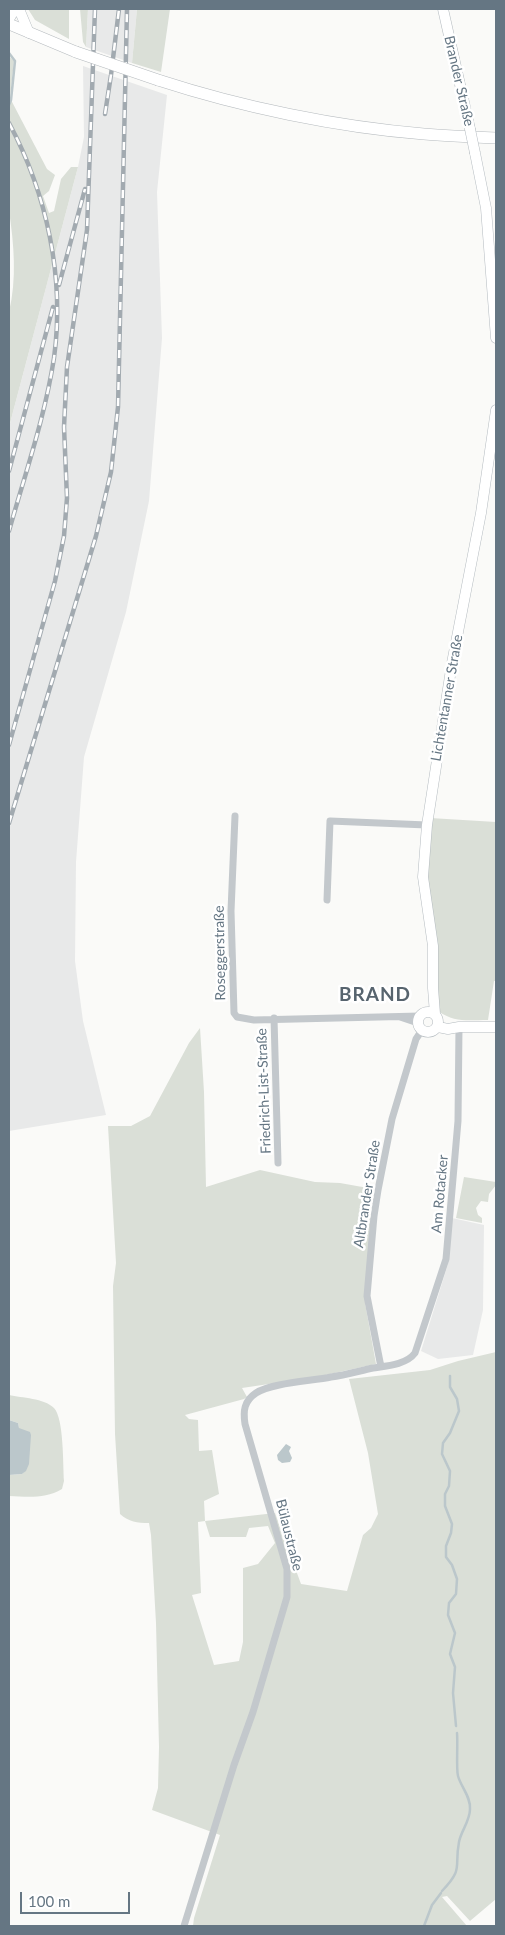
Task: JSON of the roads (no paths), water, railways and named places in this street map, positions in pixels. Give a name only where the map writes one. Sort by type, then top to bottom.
[{"type":"main road","points":[[9,24],[76,52],[158,80],[267,109],[324,120],[423,134],[496,138]]},
{"type":"street","points":[[9,19],[14,9]]},
{"type":"street","points":[[19,9],[29,33]]},
{"type":"street","name":"Brander Straße","points":[[443,9],[486,208],[496,338]]},
{"type":"street","name":"Lichtentanner Straße","points":[[428,1020],[433,988],[433,946],[423,877],[427,825],[452,663],[481,513],[496,410]]},
{"type":"street","name":"Roseggerstraße","points":[[235,816],[231,911],[234,1013],[237,1017],[246,1020],[399,1017],[428,1020]]},
{"type":"street","points":[[327,900],[330,821],[427,825]]},
{"type":"street","name":"Friedrich-List-Straße","points":[[274,1018],[278,1163]]},
{"type":"street","points":[[428,1020],[459,1027],[496,1027]]},
{"type":"street","name":"Altbrander Straße","points":[[381,1367],[367,1296],[374,1216],[392,1119],[416,1039],[428,1020]]},
{"type":"street","name":"Am Rotacker","points":[[412,1357],[415,1353],[446,1260],[458,1121],[459,1027]]},
{"type":"street","name":"Bülaustraße","points":[[184,1926],[235,1762],[253,1712],[287,1597],[287,1569],[245,1424],[244,1412],[246,1404],[254,1394],[264,1388],[398,1364],[412,1357]]},
{"type":"waterway","points":[[9,53],[15,61],[9,105]]},
{"type":"waterway","points":[[450,1376],[450,1387],[457,1399],[459,1411],[450,1433],[443,1443],[442,1454],[450,1471],[449,1486],[445,1494],[445,1506],[452,1524],[446,1546],[446,1557],[452,1565],[457,1579],[456,1594],[449,1603],[448,1615],[455,1633],[450,1654],[455,1667],[453,1693],[456,1726]]},
{"type":"waterway","points":[[442,1891],[456,1872],[459,1842],[470,1813],[469,1800],[458,1776],[457,1733]]},
{"type":"waterway","points":[[424,1926],[432,1905],[441,1893]]},
{"type":"railway","points":[[9,745],[55,581],[64,536],[67,498],[64,427],[67,367],[87,230],[95,9]]},
{"type":"railway","points":[[105,114],[119,9]]},
{"type":"railway","points":[[9,823],[96,536],[111,472],[118,407],[127,9]]},
{"type":"railway","points":[[9,123],[34,178],[43,207],[55,267],[57,298],[57,328],[50,380],[40,424],[9,531]]},
{"type":"railway","points":[[59,285],[85,189]]},
{"type":"railway","points":[[9,471],[53,307]]},
{"type":"district","name":"BRAND","points":[[375,995]]}]
